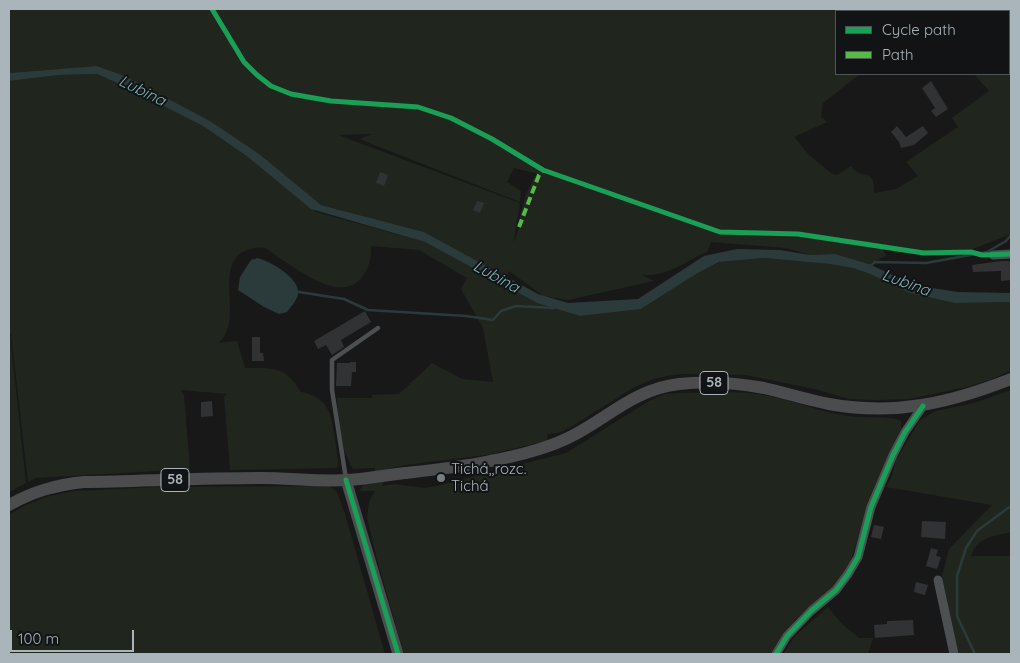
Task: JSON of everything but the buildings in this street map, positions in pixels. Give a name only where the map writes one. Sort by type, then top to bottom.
[{"type":"main road","name":"58","points":[[9,505],[45,488],[84,482],[263,478],[346,480],[490,461],[554,444],[574,435],[630,399],[654,390],[679,384],[720,383],[763,388],[828,404],[890,409],[924,406],[976,393],[1011,379]]},
{"type":"street","points":[[992,255],[1011,254]]},
{"type":"street","points":[[776,654],[787,636],[811,611],[836,590],[848,574],[858,557],[871,507],[893,455],[905,432],[924,406]]},
{"type":"street","points":[[346,480],[398,654]]},
{"type":"street","points":[[938,580],[954,654]]},
{"type":"lane","points":[[346,480],[332,390],[332,360],[378,328]]},
{"type":"shaded area","points":[[9,9],[930,9],[835,10],[835,75],[859,75],[823,103],[821,117],[827,122],[794,137],[809,155],[832,174],[837,175],[851,166],[855,171],[870,176],[874,184],[874,193],[896,189],[918,176],[906,162],[958,127],[952,118],[989,91],[975,75],[1010,75],[1011,29],[1011,234],[973,249],[927,252],[883,250],[886,256],[869,264],[835,254],[810,255],[786,248],[711,242],[707,252],[676,268],[652,275],[642,275],[654,281],[568,300],[544,296],[509,271],[507,277],[424,232],[321,205],[210,121],[125,76],[97,66],[9,73]],"holes":[[[372,134],[359,139],[520,202],[521,191],[507,182],[514,168],[538,174],[535,176],[526,194],[513,245],[520,203],[338,135]]]},
{"type":"shaded area","points":[[1011,9],[1010,12],[1010,10],[944,10]]},
{"type":"shaded area","points":[[97,74],[203,126],[248,157],[316,212],[425,242],[537,303],[580,316],[641,309],[696,274],[720,262],[764,258],[830,264],[853,268],[870,274],[910,293],[955,303],[1011,302],[1011,370],[990,380],[962,388],[909,399],[873,400],[849,399],[815,389],[745,375],[682,374],[667,376],[653,379],[633,388],[569,428],[558,433],[548,434],[547,441],[486,455],[405,465],[375,472],[375,468],[353,469],[342,443],[337,398],[372,398],[372,395],[399,394],[432,363],[462,379],[493,382],[483,328],[461,289],[467,278],[419,250],[371,246],[370,261],[363,276],[354,284],[343,287],[332,286],[319,282],[265,248],[255,248],[238,256],[232,266],[229,321],[226,333],[218,343],[237,341],[245,368],[270,368],[277,370],[289,377],[301,392],[314,396],[323,402],[332,423],[338,459],[338,466],[336,468],[230,470],[224,396],[227,394],[181,390],[184,395],[190,469],[36,478],[28,482],[10,334],[26,483],[9,492],[9,81],[59,75]]},
{"type":"shaded area","points":[[1011,390],[1011,532],[992,536],[982,541],[977,545],[971,556],[1011,556],[1011,654],[959,654],[950,623],[942,576],[949,549],[992,505],[886,487],[892,476],[896,460],[920,420],[936,411],[974,403]]},
{"type":"shaded area","points":[[729,392],[758,394],[837,414],[853,417],[892,418],[901,421],[901,429],[882,470],[844,575],[837,585],[796,619],[771,654],[404,654],[367,517],[369,502],[375,491],[359,491],[364,484],[385,481],[382,486],[394,484],[425,488],[566,453],[649,401],[665,394]]},
{"type":"shaded area","points":[[329,486],[337,492],[345,514],[385,654],[9,654],[9,515],[24,506],[46,497],[74,491],[159,487]]},
{"type":"shaded area","points":[[828,607],[841,623],[859,638],[873,638],[868,654],[783,654],[795,636]]},
{"type":"water","name":"Lubina","points":[[97,66],[125,76],[210,121],[259,154],[321,205],[424,232],[538,294],[568,303],[638,299],[704,256],[737,249],[780,250],[810,255],[835,254],[869,264],[913,285],[958,292],[1011,293],[1011,302],[955,303],[910,293],[853,268],[764,258],[719,262],[696,274],[641,309],[580,316],[537,303],[425,242],[311,209],[248,157],[203,126],[97,74],[59,75],[9,81],[9,73]]},
{"type":"water","points":[[258,258],[277,267],[295,283],[298,295],[287,312],[279,314],[264,307],[238,290],[240,277],[251,260]]},
{"type":"waterway","name":"Lubina","points":[[869,267],[875,262],[926,263],[987,252],[1006,241],[1011,235]]},
{"type":"waterway","points":[[299,292],[344,299],[368,310],[466,316],[493,320],[501,311],[516,306],[554,308]]},
{"type":"waterway","points":[[975,654],[957,616],[957,576],[966,548],[977,531],[1011,507]]},
{"type":"marked path","points":[[519,227],[539,175],[543,170]]},
{"type":"cycle path","points":[[212,9],[244,62],[271,86],[291,94],[331,101],[418,107],[451,118],[492,139],[543,170],[720,232],[798,234],[924,253],[971,252],[982,255],[1011,254]]},
{"type":"cycle path","points":[[776,654],[787,636],[811,611],[836,590],[848,574],[858,557],[871,507],[893,455],[905,432],[923,406]]},
{"type":"cycle path","points":[[346,480],[398,654]]},
{"type":"place","name":"Tichá,,rozc. Tichá","points":[[441,478]]}]
